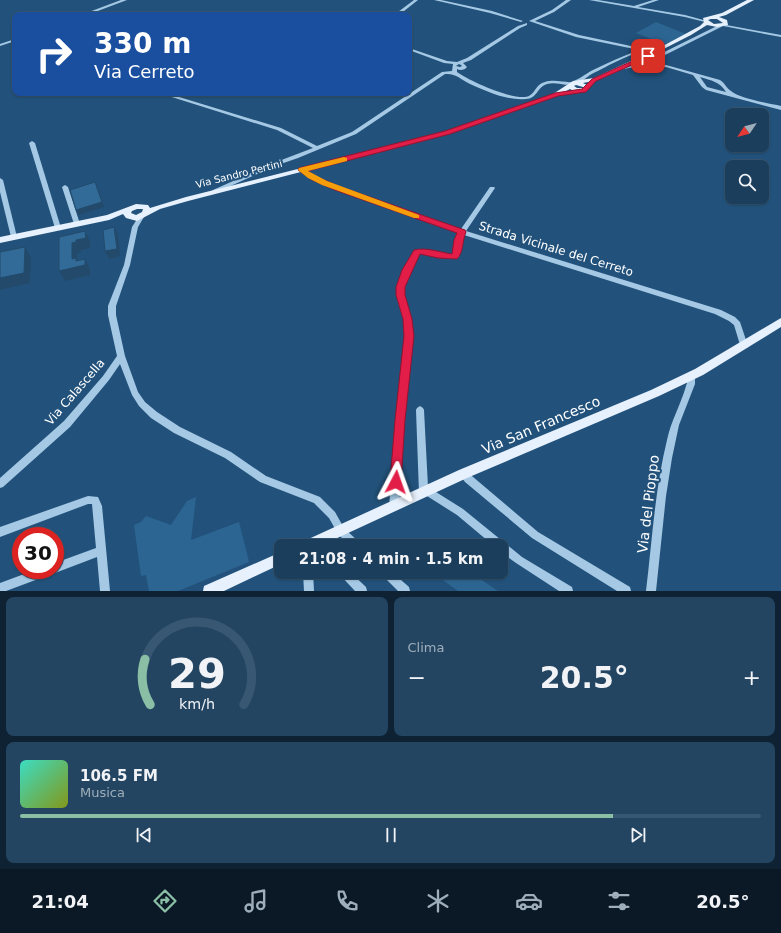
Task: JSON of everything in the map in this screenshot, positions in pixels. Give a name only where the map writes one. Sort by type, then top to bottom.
[{"type":"main road","name":"Via Sandro Pertini","points":[[0,244],[144,212],[213,192],[448,132],[557,94],[573,84],[594,80],[662,50],[702,27],[722,22],[751,0]]},
{"type":"main road","name":"Via Sandro Pertini","points":[[702,27],[708,20]]},
{"type":"main road","points":[[708,20],[722,22]]},
{"type":"main road","points":[[708,20],[722,22]]},
{"type":"main road","points":[[557,94],[584,90],[594,80]]},
{"type":"main road","points":[[573,84],[583,84],[586,87]]},
{"type":"main road","points":[[573,84],[578,91]]},
{"type":"main road","name":"Via Sandro Pertini","points":[[130,215],[136,206],[144,212]]},
{"type":"main road","name":"Via Sandro Pertini","points":[[0,240],[112,216],[130,215]]},
{"type":"main road","name":"Via San Francesco","points":[[324,539],[463,474],[588,422],[691,376],[744,346],[781,322]]},
{"type":"main road","points":[[209,591],[274,561]]},
{"type":"street","points":[[91,12],[125,0]]},
{"type":"street","points":[[400,12],[416,0]]},
{"type":"street","points":[[436,0],[620,45],[646,50],[662,50]]},
{"type":"street","points":[[412,93],[455,66],[469,60],[526,22],[553,11],[568,0]]},
{"type":"street","points":[[591,0],[663,11],[708,20]]},
{"type":"street","points":[[628,6],[648,4],[659,1]]},
{"type":"street","points":[[648,4],[651,10]]},
{"type":"street","points":[[619,69],[644,64],[722,22],[740,28],[781,36]]},
{"type":"street","points":[[0,45],[12,41]]},
{"type":"street","points":[[620,45],[630,50],[630,56]]},
{"type":"street","points":[[412,50],[446,62],[458,69],[464,67]]},
{"type":"street","points":[[455,66],[457,76],[505,96],[518,98],[532,96],[540,86],[552,83],[573,84],[583,77],[646,50]]},
{"type":"street","points":[[658,57],[659,61],[666,66]]},
{"type":"street","points":[[466,80],[460,74],[469,60]]},
{"type":"street","points":[[644,64],[666,66],[712,79],[720,82],[730,93],[741,98]]},
{"type":"street","points":[[694,74],[699,78],[703,87],[709,90],[781,108]]},
{"type":"street","points":[[701,83],[705,80],[712,79]]},
{"type":"street","points":[[709,90],[718,90],[724,86]]},
{"type":"street","points":[[170,96],[279,129],[316,148]]},
{"type":"street","points":[[213,192],[271,166],[357,132],[408,96]]},
{"type":"street","points":[[32,143],[58,228]]},
{"type":"street","name":"Strada Vicinale del Cerreto","points":[[302,170],[314,178],[338,188],[462,232],[715,311],[736,322],[739,328],[740,338],[744,346]]},
{"type":"street","points":[[0,180],[14,237]]},
{"type":"street","points":[[65,187],[78,224]]},
{"type":"street","points":[[394,507],[400,420],[409,336],[407,319],[400,295],[400,287],[417,252],[422,251],[454,257],[457,254],[458,240],[462,232],[492,188]]},
{"type":"street","name":"Via Calascella","points":[[0,484],[67,424],[101,384],[121,356],[112,315],[112,306],[127,265],[135,227],[144,212]]},
{"type":"street","points":[[130,215],[135,227]]},
{"type":"street","points":[[121,356],[136,396],[154,415],[183,433],[222,452],[263,479],[317,500],[332,515],[342,531],[350,539]]},
{"type":"street","name":"Via del Pioppo","points":[[651,591],[661,493],[671,439],[691,384],[691,376]]},
{"type":"street","points":[[420,410],[426,492],[460,512],[519,560],[568,591]]},
{"type":"street","points":[[463,474],[535,534],[626,591]]},
{"type":"street","points":[[0,532],[88,500],[95,500],[97,506],[104,591]]},
{"type":"street","points":[[64,565],[101,551]]},
{"type":"street","points":[[0,588],[24,579]]},
{"type":"street","points":[[308,579],[309,591]]},
{"type":"street","points":[[350,579],[362,591]]},
{"type":"street","points":[[392,579],[405,591]]},
{"type":"shaded area","points":[[656,22],[686,34],[666,45],[636,33]]},
{"type":"shaded area","points":[[196,497],[191,540],[239,522],[249,562],[178,591],[149,591],[146,575],[141,576],[134,525],[141,522],[146,516],[171,525],[187,501]]},
{"type":"shaded area","points":[[442,579],[480,579],[498,591],[458,591]]},
{"type":"building","points":[[95,182],[102,202],[76,210],[70,190]]},
{"type":"building","points":[[114,227],[117,249],[105,251],[103,230]]},
{"type":"building","points":[[85,231],[86,238],[76,240],[76,242],[72,243],[72,259],[76,258],[76,261],[85,259],[85,265],[59,271],[59,237]]},
{"type":"building","points":[[25,247],[24,273],[0,278],[0,252]]},
{"type":"slow traffic","points":[[344,159],[302,170],[310,176],[325,183],[417,216]]},
{"type":"route","points":[[396,482],[400,420],[404,394],[409,336],[407,319],[400,295],[400,287],[417,252],[422,251],[454,257],[457,254],[458,240],[462,232],[338,188],[314,178],[302,170],[435,136],[557,94],[586,90],[586,87],[594,80],[648,56]]}]
